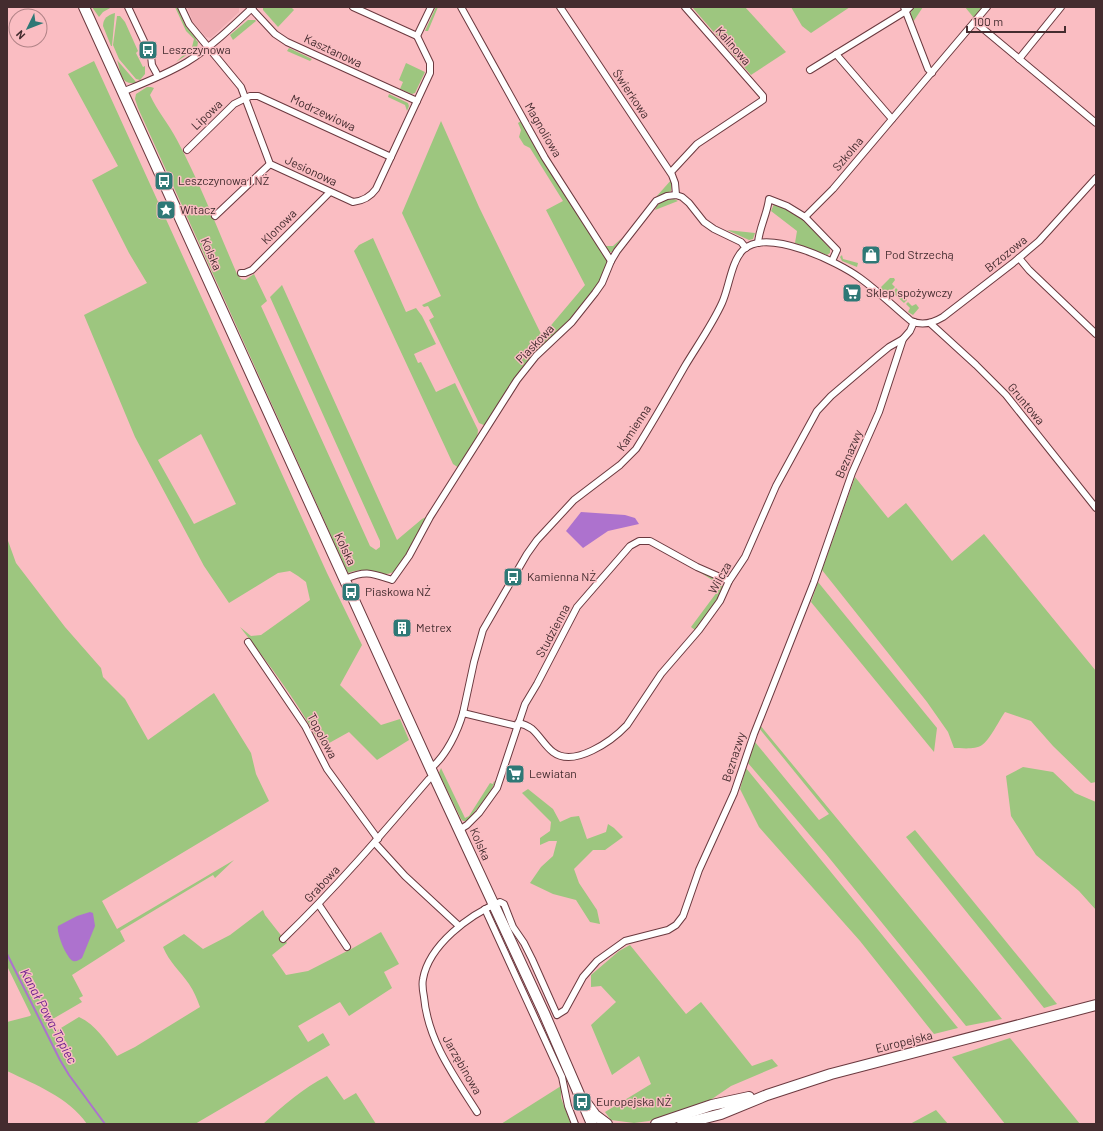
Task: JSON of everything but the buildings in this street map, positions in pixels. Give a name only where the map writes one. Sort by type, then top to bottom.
[{"type":"main road","name":"Kolska","points":[[84,7],[459,830],[489,907],[544,1013],[592,1124]]},
{"type":"main road","name":"Europejska","points":[[682,1124],[720,1114],[772,1093],[831,1074],[1096,1005]]},
{"type":"main road","points":[[577,1089],[595,1114],[607,1124]]},
{"type":"main road","points":[[656,1124],[712,1105],[772,1093]]},
{"type":"main road","name":"Europejska","points":[[704,1124],[720,1114]]},
{"type":"street","points":[[128,7],[151,56],[152,65],[158,76]]},
{"type":"street","name":"Jesionowa","points":[[181,7],[189,24],[241,87],[270,164],[353,202],[365,199],[374,193],[431,70],[430,64],[417,36]]},
{"type":"street","points":[[353,7],[417,36],[431,7]]},
{"type":"street","name":"Magnoliowa","points":[[462,7],[545,158],[611,261]]},
{"type":"street","name":"Świerkowa","points":[[560,7],[671,172],[675,183],[676,195]]},
{"type":"street","name":"Kalinowa","points":[[671,172],[697,144],[763,100],[763,96],[685,7]]},
{"type":"street","name":"Szkolna","points":[[805,217],[833,189],[987,7]]},
{"type":"street","points":[[1019,59],[1061,7]]},
{"type":"street","points":[[122,92],[186,62],[208,46],[252,8]]},
{"type":"street","name":"Kasztanowa","points":[[252,8],[275,34],[287,42],[417,101]]},
{"type":"street","points":[[810,70],[907,8],[928,69],[932,73]]},
{"type":"street","points":[[975,22],[1096,123]]},
{"type":"street","points":[[836,54],[892,119]]},
{"type":"street","name":"Modrzewiowa","points":[[245,99],[250,96],[261,97],[391,157]]},
{"type":"street","name":"Lipowa","points":[[187,150],[234,104],[245,99]]},
{"type":"street","points":[[215,216],[270,164]]},
{"type":"street","name":"Brzozowa","points":[[914,322],[920,324],[942,317],[1019,258],[1047,233],[1096,178]]},
{"type":"street","name":"Klonowa","points":[[241,273],[252,270],[330,192]]},
{"type":"street","points":[[676,195],[687,200],[700,218],[709,226],[741,242],[746,248],[758,243],[787,245],[832,261],[861,279],[914,322]]},
{"type":"street","name":"Piaskowa","points":[[345,579],[367,572],[392,580],[409,556],[430,517],[521,375],[536,356],[572,322],[595,293],[602,283],[611,261],[656,201],[664,196],[676,195]]},
{"type":"street","points":[[758,243],[759,234],[767,211],[769,199],[787,206],[805,217],[837,250],[832,261]]},
{"type":"street","name":"Kamienna","points":[[432,772],[458,727],[463,713],[483,630],[521,564],[537,540],[574,500],[616,469],[633,453],[719,309],[725,296],[737,259],[746,248]]},
{"type":"street","points":[[1019,258],[1029,270],[1096,334]]},
{"type":"street","name":"Beznazwy","points":[[489,907],[500,902],[504,904],[513,927],[524,943],[532,959],[557,1015],[565,1010],[578,984],[588,971],[608,953],[625,942],[664,932],[679,922],[686,909],[699,870],[734,793],[754,734],[812,587],[852,473],[878,412],[903,339],[910,331],[914,322]]},
{"type":"street","name":"Gruntowa","points":[[930,322],[1006,395],[1096,508]]},
{"type":"street","name":"Wilcza","points":[[463,713],[517,724],[531,729],[549,749],[562,757],[577,756],[590,751],[614,737],[627,725],[661,674],[709,617],[720,601],[729,581],[745,557],[776,486],[817,411],[831,396],[889,347],[903,339]]},
{"type":"street","name":"Studzienna","points":[[459,830],[467,825],[479,813],[497,788],[517,724],[525,704],[577,607],[630,546],[634,543],[645,540],[650,541],[697,567],[729,581]]},
{"type":"street","name":"Topolowa","points":[[248,642],[305,726],[327,769],[376,841],[405,876],[459,926]]},
{"type":"street","points":[[376,841],[429,779],[432,772]]},
{"type":"street","name":"Grabowa","points":[[283,940],[319,904],[376,841]]},
{"type":"street","points":[[319,904],[347,947]]},
{"type":"street","points":[[459,926],[489,907],[562,1077],[568,1106],[575,1124]]},
{"type":"street","name":"Jarzębinowa","points":[[459,926],[445,939],[429,962],[422,980],[424,1003],[433,1037],[441,1054],[477,1112]]},
{"type":"shaded area","points":[[187,7],[239,7],[239,12],[211,38],[206,37],[193,22]]},
{"type":"shaded area","points":[[581,512],[625,515],[635,518],[639,524],[608,531],[583,548],[566,531]]},
{"type":"shaded area","points":[[90,912],[93,913],[95,926],[82,958],[73,961],[67,955],[62,945],[58,926],[77,916]]},
{"type":"green space","points":[[92,7],[112,7],[103,12],[99,17]]},
{"type":"green space","points":[[175,7],[178,7],[186,24],[197,38],[196,40],[198,42],[197,48],[176,62],[192,47],[194,39],[186,31]]},
{"type":"green space","points":[[263,7],[291,7],[294,10],[278,27],[263,10]]},
{"type":"green space","points":[[436,7],[438,7],[428,31],[425,31]]},
{"type":"green space","points":[[692,7],[745,7],[786,52],[751,75]]},
{"type":"green space","points":[[791,7],[850,7],[811,33],[802,26]]},
{"type":"green space","points":[[914,7],[923,7],[913,22],[911,12]]},
{"type":"green space","points":[[965,7],[984,7],[974,18]]},
{"type":"green space","points":[[115,13],[111,46],[103,23],[106,17]]},
{"type":"green space","points":[[117,16],[120,16],[125,22],[138,51],[136,53],[143,67],[145,66],[145,74],[140,80],[136,79],[119,59],[113,45]]},
{"type":"green space","points":[[248,20],[256,21],[233,40],[230,35]]},
{"type":"green space","points":[[289,48],[312,59],[310,61],[287,51]]},
{"type":"green space","points":[[117,60],[136,83],[127,82],[124,80]]},
{"type":"green space","points":[[94,61],[327,573],[362,645],[340,685],[381,725],[400,719],[409,740],[377,760],[349,732],[322,747],[304,715],[284,685],[240,627],[251,636],[261,635],[310,600],[306,582],[290,571],[278,573],[229,603],[204,566],[135,437],[84,315],[147,283],[129,253],[92,180],[118,166],[68,74]],"holes":[[[201,434],[236,504],[194,524],[158,460]]]},
{"type":"green space","points":[[406,63],[425,72],[415,93],[412,94],[400,89],[403,82],[399,80]]},
{"type":"green space","points":[[147,87],[154,88],[150,95],[174,134],[185,156],[237,274],[241,279],[245,280],[254,274],[267,301],[261,306],[370,546],[376,550],[380,547],[380,541],[270,297],[282,285],[397,540],[422,519],[428,516],[403,562],[392,572],[385,574],[358,570],[348,573],[138,108],[135,99],[136,94]]},
{"type":"green space","points":[[389,94],[408,103],[409,106],[407,111],[405,105],[388,97]]},
{"type":"green space","points":[[441,121],[479,207],[542,336],[585,285],[546,210],[563,201],[530,148],[524,145],[519,137],[521,130],[518,123],[521,121],[607,261],[607,268],[595,291],[556,335],[534,354],[486,426],[479,423],[429,320],[434,317],[428,306],[424,307],[422,305],[441,296],[402,213]]},
{"type":"green space","points":[[672,179],[671,191],[656,197]]},
{"type":"green space","points":[[573,195],[605,246],[613,246],[622,238],[612,252],[608,252],[572,196]]},
{"type":"green space","points":[[674,199],[678,201],[655,210],[660,203]]},
{"type":"green space","points":[[774,204],[789,210],[807,224],[824,240],[823,241],[830,248],[830,253],[827,255],[795,243],[797,231],[771,211]]},
{"type":"green space","points":[[727,230],[755,233],[753,239],[749,240]]},
{"type":"green space","points":[[373,238],[406,312],[416,308],[422,316],[436,344],[414,354],[418,363],[421,362],[436,392],[455,383],[478,430],[477,439],[459,468],[453,464],[354,251],[359,245]]},
{"type":"green space","points":[[842,255],[843,259],[858,263],[857,267],[842,261],[840,257]]},
{"type":"green space","points":[[890,278],[894,278],[895,280],[892,284],[895,287],[888,294],[883,291],[881,287]]},
{"type":"green space","points":[[896,288],[907,300],[904,303],[893,293]]},
{"type":"green space","points":[[908,302],[912,306],[916,304],[919,308],[913,315],[908,312],[910,308],[906,304]]},
{"type":"green space","points":[[855,477],[888,518],[906,503],[952,561],[984,534],[1096,671],[1096,782],[1091,783],[1053,746],[1031,721],[1005,712],[985,743],[979,747],[954,748],[948,732],[927,702],[822,570]]},
{"type":"green space","points":[[7,538],[16,563],[65,627],[101,668],[103,677],[125,699],[148,740],[214,693],[251,753],[256,774],[269,801],[102,901],[117,929],[234,860],[215,878],[213,875],[120,931],[125,941],[72,975],[83,996],[79,998],[82,1002],[51,1020],[56,1031],[79,1017],[91,1024],[96,1029],[117,1056],[135,1047],[200,1007],[191,987],[171,962],[163,947],[184,934],[203,949],[230,935],[263,910],[265,915],[287,943],[272,955],[286,975],[308,971],[381,932],[399,964],[384,972],[392,988],[349,1016],[340,1002],[298,1026],[308,1042],[323,1033],[330,1045],[195,1124],[87,1124],[71,1106],[61,1099],[7,1071],[7,1022],[31,1015],[7,966]]},
{"type":"green space","points":[[698,571],[719,579],[723,586],[722,593],[690,638],[683,644],[695,630],[691,627],[720,588],[717,583]]},
{"type":"green space","points":[[818,582],[937,728],[934,752],[811,602]]},
{"type":"green space","points":[[760,725],[1002,1019],[966,1026],[826,854],[748,763],[755,742],[819,820],[829,814],[759,728]]},
{"type":"green space","points":[[1023,767],[1053,772],[1075,793],[1096,802],[1096,910],[1079,891],[1036,855],[1011,816],[1006,776]]},
{"type":"green space","points":[[441,768],[465,818],[469,816],[490,783],[493,784],[494,781],[495,782],[490,793],[467,821],[463,821],[461,819],[439,773]]},
{"type":"green space","points":[[746,768],[958,1028],[934,1034],[860,941],[759,827],[740,789]]},
{"type":"green space","points":[[528,789],[553,809],[560,822],[571,817],[579,816],[587,839],[606,832],[608,824],[623,837],[605,850],[593,850],[574,869],[579,883],[597,910],[600,924],[590,922],[576,900],[553,894],[530,883],[541,867],[553,856],[557,841],[549,841],[540,845],[540,838],[550,831],[551,822],[522,793]]},
{"type":"green space","points":[[915,830],[1057,1004],[1044,1008],[906,837]]},
{"type":"green space","points":[[630,945],[686,1014],[701,1002],[752,1066],[772,1059],[778,1066],[731,1086],[709,1101],[649,1121],[634,1123],[611,1120],[605,1112],[651,1084],[639,1056],[612,1075],[591,1025],[616,1002],[601,986],[591,987],[591,975],[619,951]]},
{"type":"green space","points":[[1010,1038],[1080,1124],[1005,1124],[952,1057]]},
{"type":"green space","points":[[327,1076],[344,1100],[356,1093],[376,1124],[263,1124],[301,1092]]},
{"type":"green space","points":[[561,1086],[561,1098],[571,1124],[501,1124]]},
{"type":"green space","points":[[936,1110],[948,1124],[910,1124]]},
{"type":"waterway","name":"Kanał Powa-Topiec","points":[[7,954],[60,1060],[69,1075],[105,1124]]},
{"type":"place","name":"Leszczynowa","points":[[148,50]]},
{"type":"place","name":"Leszczynowa I NŻ","points":[[164,181]]},
{"type":"place","name":"Witacz","points":[[166,210]]},
{"type":"place","name":"Pod Strzechą","points":[[871,255]]},
{"type":"place","name":"Sklep spożywczy","points":[[852,293]]},
{"type":"place","name":"Kamienna NŻ","points":[[513,577]]},
{"type":"place","name":"Piaskowa NŻ","points":[[351,592]]},
{"type":"place","name":"Metrex","points":[[402,628]]},
{"type":"place","name":"Lewiatan","points":[[515,774]]},
{"type":"place","name":"Europejska NŻ","points":[[582,1102]]}]
